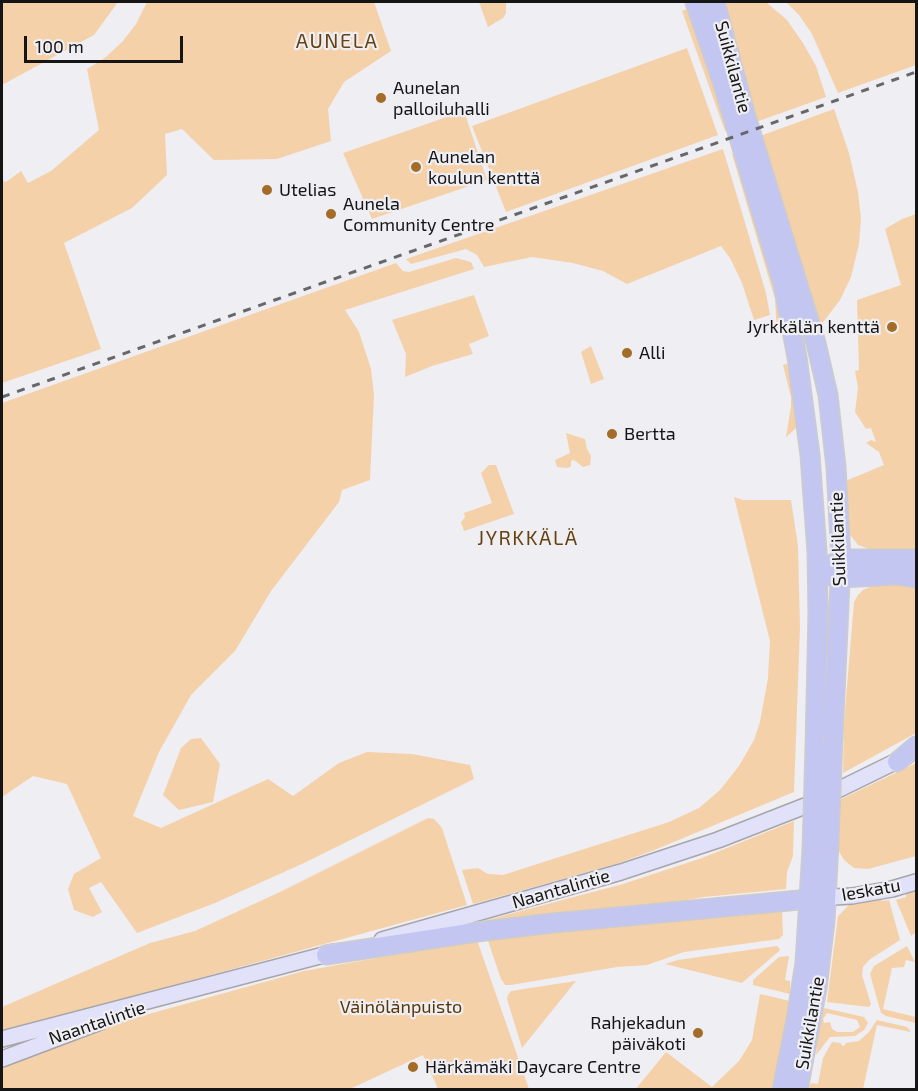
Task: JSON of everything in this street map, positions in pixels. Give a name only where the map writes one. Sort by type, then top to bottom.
[{"type":"main road","name":"Suikkilantie","points":[[695,2],[764,220],[790,314],[810,455],[817,574],[812,850],[818,898]]},
{"type":"main road","name":"Suikkilantie","points":[[715,2],[745,113],[823,369],[835,458],[841,559],[829,842],[818,898],[798,1089]]},
{"type":"main road","points":[[817,574],[841,559],[916,559]]},
{"type":"main road","points":[[817,574],[840,578],[897,575],[916,579]]},
{"type":"main road","points":[[897,762],[916,746]]},
{"type":"main road","name":"Naantalintie","points":[[2,1039],[326,955],[668,857],[770,820],[897,762],[916,751]]},
{"type":"main road","name":"Ieskatu","points":[[818,898],[852,896],[916,882]]},
{"type":"main road","points":[[326,955],[531,925],[818,898]]},
{"type":"main road","name":"Naantalintie","points":[[2,1059],[67,1033],[193,990]]},
{"type":"main road","name":"Suikkilantie","points":[[782,1089],[804,1021]]},
{"type":"green space","points":[[3,2],[118,2],[94,35],[2,85]]},
{"type":"green space","points":[[147,2],[374,2],[391,51],[344,82],[328,109],[331,141],[277,159],[214,160],[182,129],[165,134],[167,175],[132,208],[64,243],[101,349],[2,383],[2,180],[6,182],[21,171],[28,183],[51,171],[99,130],[87,69],[106,57],[123,41],[136,24]]},
{"type":"green space","points":[[479,2],[506,2],[506,13],[503,18],[488,27]]},
{"type":"green space","points":[[725,2],[766,2],[787,20],[816,66],[826,97],[756,122]]},
{"type":"green space","points":[[786,2],[916,2],[916,65],[838,93],[812,34],[799,15]]},
{"type":"green space","points":[[687,9],[730,129],[725,131],[682,11]]},
{"type":"green space","points":[[687,48],[718,135],[506,212],[472,126]]},
{"type":"green space","points":[[834,109],[849,153],[858,192],[861,219],[859,244],[851,277],[840,300],[818,329],[760,136]]},
{"type":"green space","name":"Aunelan koulun kenttä","points":[[464,111],[487,180],[372,219],[343,153]]},
{"type":"green space","points":[[723,149],[766,293],[770,315],[754,320],[742,283],[730,258],[721,246],[627,284],[603,271],[573,263],[532,257],[484,267],[477,255],[466,249],[411,264],[406,259]]},
{"type":"green space","points":[[737,153],[780,305],[782,333],[777,333],[775,299],[732,154]]},
{"type":"green space","points":[[916,214],[916,550],[872,550],[858,545],[848,532],[843,482],[884,465],[879,452],[866,443],[871,440],[876,442],[871,428],[866,429],[855,412],[858,388],[855,371],[859,370],[857,300],[901,285],[885,229]]},
{"type":"green space","points":[[456,258],[471,262],[474,269],[345,310],[359,332],[371,369],[374,395],[370,480],[342,490],[339,502],[271,591],[235,651],[191,695],[159,752],[133,816],[161,828],[268,779],[293,796],[339,763],[367,752],[412,754],[470,765],[474,779],[304,863],[215,903],[137,933],[101,882],[89,888],[102,912],[93,917],[74,910],[68,889],[74,874],[101,858],[67,784],[33,776],[2,797],[2,403],[396,263],[403,271],[409,272]]},
{"type":"green space","points":[[474,295],[489,336],[469,344],[473,354],[405,377],[406,354],[392,320]]},
{"type":"green space","points":[[591,346],[604,379],[591,384],[581,352]]},
{"type":"green space","points":[[787,364],[794,390],[798,422],[795,429],[786,437],[791,406],[783,365]]},
{"type":"green space","points":[[566,433],[585,439],[591,456],[590,465],[583,467],[574,460],[568,468],[557,467],[555,460],[570,453]]},
{"type":"green space","points":[[489,465],[496,465],[514,514],[464,531],[461,522],[465,517],[464,513],[492,503],[481,473]]},
{"type":"green space","points":[[734,497],[743,500],[791,500],[798,546],[800,627],[794,792],[619,863],[473,904],[462,870],[478,868],[488,874],[503,875],[669,822],[699,808],[720,790],[739,766],[754,740],[760,722],[768,678],[770,641]]},
{"type":"green space","points":[[890,582],[916,585],[916,733],[843,773],[844,723],[854,602],[863,590]]},
{"type":"green space","points":[[201,738],[220,764],[213,802],[179,810],[163,795],[181,748],[191,739]]},
{"type":"green space","points":[[916,763],[916,856],[868,869],[854,868],[844,860],[837,848],[837,801]]},
{"type":"green space","points":[[428,818],[434,819],[442,828],[467,905],[2,1032],[2,1007],[150,943],[195,931],[280,892]]},
{"type":"green space","points":[[794,821],[793,856],[787,872],[786,889],[704,897],[648,907],[472,924],[623,884],[702,858]]},
{"type":"green space","points":[[916,887],[916,932],[911,936],[896,900],[906,897],[906,892]]},
{"type":"green space","points":[[881,897],[882,901],[889,900],[900,940],[869,960],[863,967],[862,975],[871,1004],[869,1007],[827,1002],[838,916],[850,904]]},
{"type":"green space","points":[[782,911],[783,935],[779,939],[684,952],[647,965],[617,967],[511,985],[505,985],[501,979],[487,938]]},
{"type":"green space","name":"Väinölänpuisto","points":[[477,940],[529,1089],[438,1089],[423,1055],[350,1089],[2,1090],[2,1066],[109,1025],[304,971]]},
{"type":"green space","points":[[777,946],[779,951],[742,983],[665,964],[678,960]]},
{"type":"green space","points":[[907,946],[915,962],[906,960],[904,967],[892,968],[883,1009],[916,1017],[916,1023],[881,1013],[870,974],[874,966]]},
{"type":"green space","points":[[789,956],[785,980],[790,981],[790,994],[753,985],[753,980],[779,957]]},
{"type":"green space","points":[[576,981],[522,1048],[507,999],[511,991]]},
{"type":"green space","points":[[760,994],[790,1001],[791,1015],[775,1089],[635,1090],[666,1052],[712,1087],[739,1061],[752,1040]]},
{"type":"green space","points":[[824,1008],[864,1017],[868,1023],[864,1030],[855,1036],[830,1037],[816,1055],[819,1021]],"holes":[[[827,1013],[857,1020],[860,1027],[853,1032],[837,1032],[832,1029],[830,1022],[824,1023],[823,1019]]]},
{"type":"green space","points":[[877,1020],[907,1027],[911,1032],[877,1025],[863,1089],[808,1089],[811,1083],[818,1084],[823,1058],[832,1042],[841,1043],[844,1046],[846,1043],[859,1041]]},
{"type":"railway","points":[[2,397],[916,72]]},
{"type":"place","name":"Aunelan palloiluhalli","points":[[381,98]]},
{"type":"place","name":"Aunelan koulun kenttä","points":[[416,167]]},
{"type":"place","name":"Utelias","points":[[267,190]]},
{"type":"place","name":"Aunela Community Centre","points":[[331,214]]},
{"type":"place","name":"Jyrkkälän kenttä","points":[[892,327]]},
{"type":"place","name":"Alli","points":[[627,353]]},
{"type":"place","name":"Bertta","points":[[612,434]]},
{"type":"place","name":"Rahjekadun päiväkoti","points":[[698,1033]]},
{"type":"place","name":"Härkämäki Daycare Centre","points":[[413,1067]]},
{"type":"district","name":"AUNELA","points":[[337,41]]},
{"type":"district","name":"JYRKKÄLÄ","points":[[528,538]]}]
